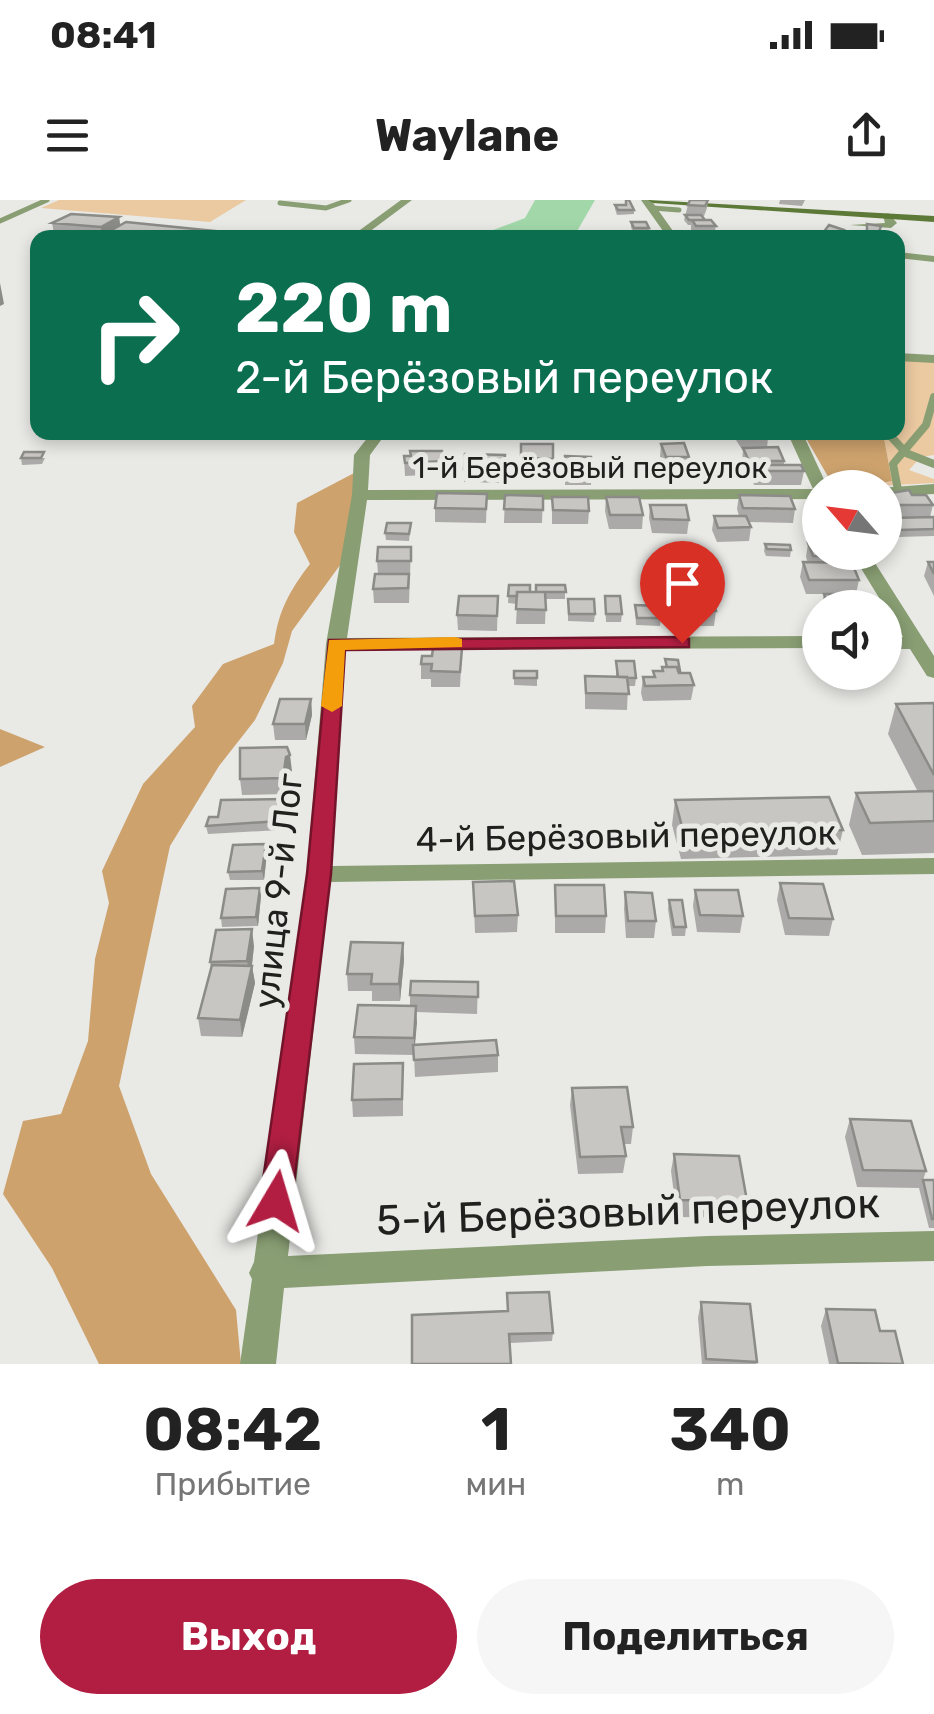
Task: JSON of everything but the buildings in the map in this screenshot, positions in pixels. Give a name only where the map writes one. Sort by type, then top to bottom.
[{"type":"main road","points":[[650,203],[888,221],[934,220]]},
{"type":"street","points":[[365,230],[407,200]]},
{"type":"street","points":[[650,203],[668,230]]},
{"type":"street","points":[[852,230],[856,219]]},
{"type":"street","points":[[905,256],[934,259]]},
{"type":"street","points":[[905,357],[934,359]]},
{"type":"street","name":"улица 9-й Лог","points":[[258,1364],[266,1273],[319,874],[336,644],[360,495],[362,455],[374,440]]},
{"type":"street","points":[[797,440],[811,470]]},
{"type":"street","points":[[902,490],[934,489]]},
{"type":"street","name":"1-й Берёзовый переулок","points":[[360,495],[802,491]]},
{"type":"street","points":[[871,570],[934,672]]},
{"type":"street","points":[[336,644],[802,642]]},
{"type":"street","points":[[902,643],[915,643]]},
{"type":"street","name":"4-й Берёзовый переулок","points":[[319,874],[934,866]]},
{"type":"street","name":"5-й Берёзовый переулок","points":[[266,1273],[706,1251],[934,1246]]},
{"type":"lane","points":[[0,221],[47,200]]},
{"type":"lane","points":[[280,203],[326,208],[350,200]]},
{"type":"lane","points":[[650,203],[678,210]]},
{"type":"lane","points":[[893,470],[893,464],[906,454],[926,426],[934,398]]},
{"type":"lane","points":[[894,440],[906,454],[934,464]]},
{"type":"shaded area","points":[[59,200],[246,200],[210,222],[41,208]]},
{"type":"shaded area","points":[[535,200],[595,200],[578,230],[493,230],[525,218]]},
{"type":"shaded area","points":[[905,358],[934,362],[934,455],[921,457],[909,470],[934,479],[934,483],[902,485],[902,470],[890,470],[884,440],[905,440]]},
{"type":"shaded area","points":[[807,440],[884,440],[890,470],[824,470]]},
{"type":"shaded area","points":[[356,472],[343,561],[292,631],[283,663],[255,720],[219,766],[170,846],[119,1086],[151,1174],[236,1310],[241,1364],[99,1364],[52,1268],[3,1194],[23,1121],[61,1114],[88,1041],[95,959],[109,903],[102,871],[143,784],[195,727],[192,706],[223,664],[274,644],[286,601],[310,564],[294,532],[297,503]]},
{"type":"shaded area","points":[[0,729],[45,747],[0,767]]},
{"type":"slow traffic","points":[[332,706],[336,644],[455,643]]},
{"type":"route","points":[[276,1201],[319,874],[336,644],[682,643]]}]
